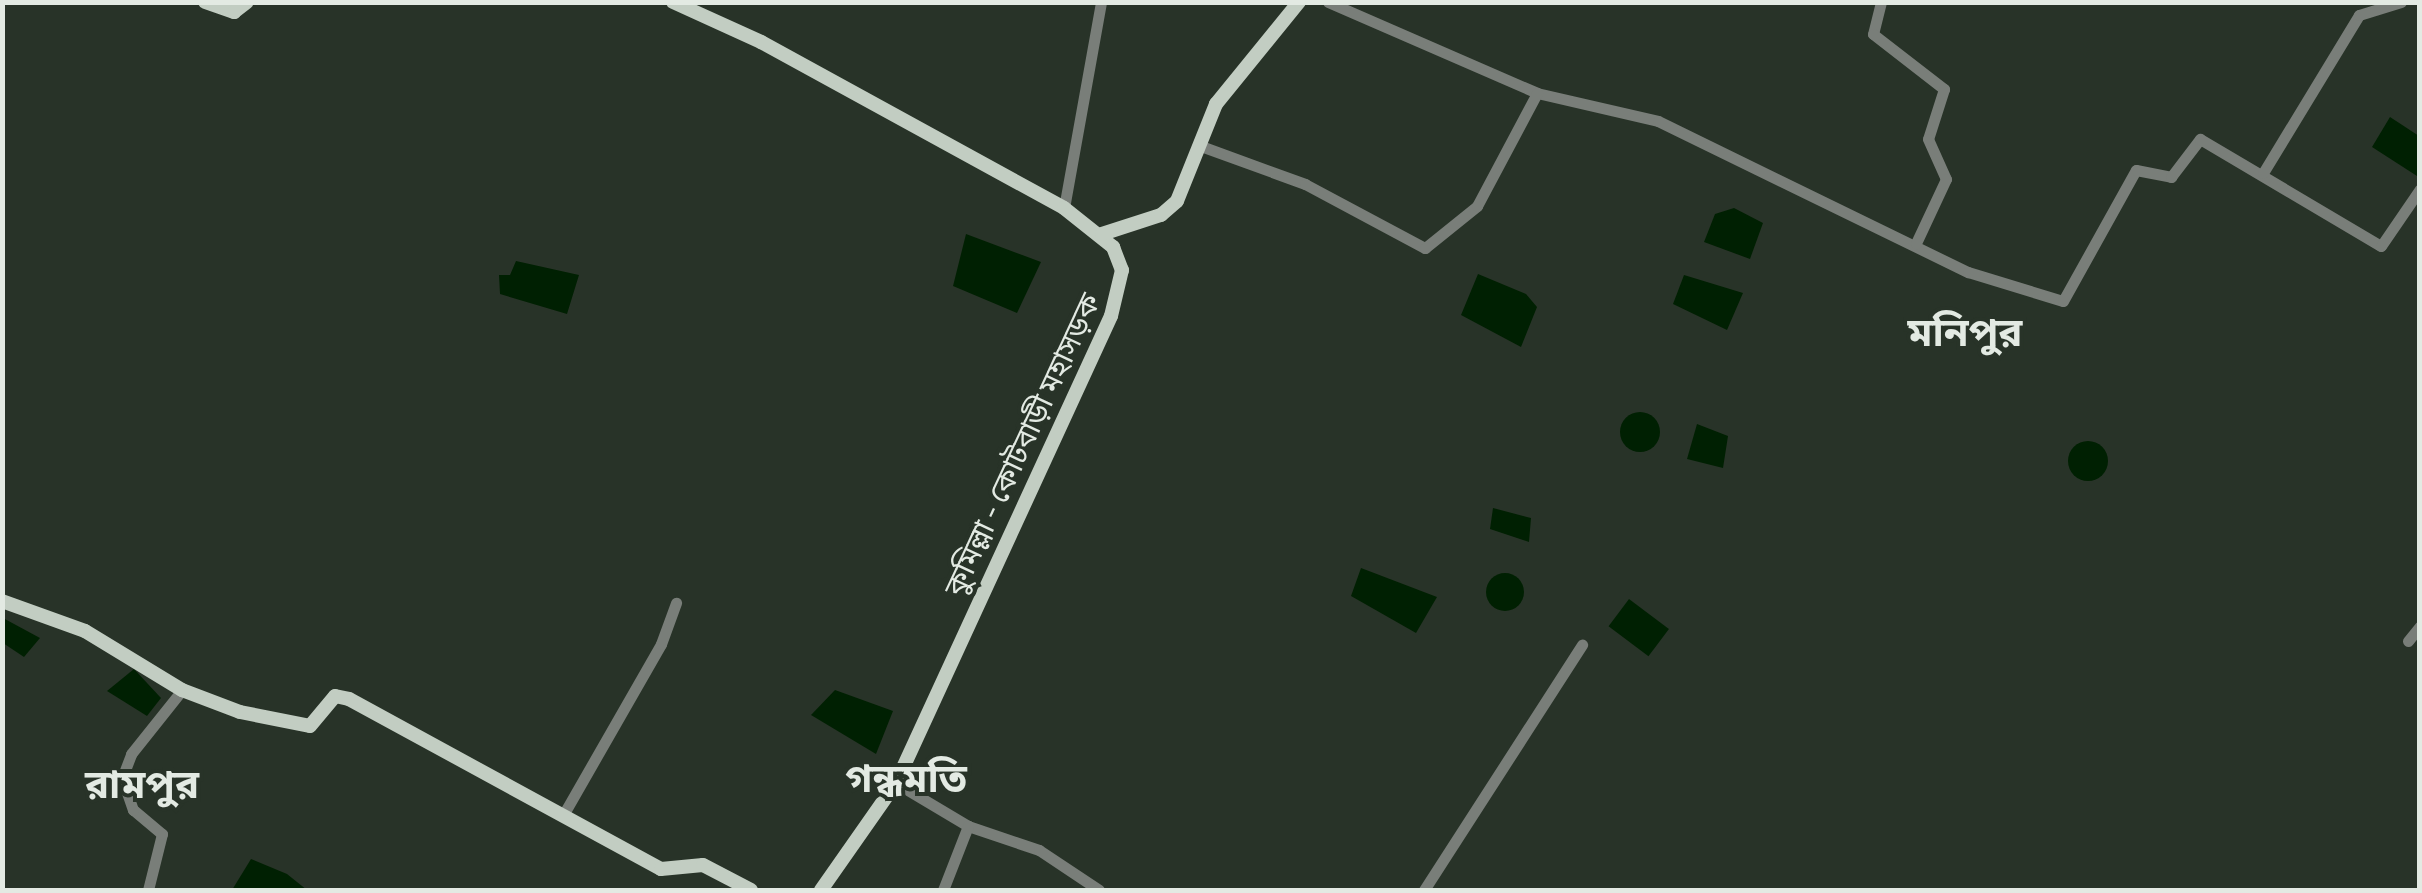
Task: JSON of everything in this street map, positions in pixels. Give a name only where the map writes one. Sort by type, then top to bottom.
[{"type":"main road","points":[[205,2],[234,12],[246,2]]},
{"type":"main road","points":[[673,2],[778,50],[1064,208],[1102,234],[1170,209],[1216,104],[1299,2]]},
{"type":"main road","name":"কুমিল্লা - কোটবাড়ী মহাসড়ক","points":[[821,890],[896,783],[1118,299],[1119,258],[1102,234]]},
{"type":"main road","points":[[2,601],[106,640],[182,690],[306,726],[342,696],[566,810],[661,868],[703,865],[751,890]]},
{"type":"street","points":[[1064,208],[1101,2]]},
{"type":"street","points":[[1328,2],[1537,93],[1658,121],[1916,243],[1968,272],[2062,301],[2138,168],[2171,177],[2204,139],[2381,246],[2420,188]]},
{"type":"street","points":[[1881,2],[1873,34],[1944,89],[1928,139],[1946,179],[1916,243]]},
{"type":"street","points":[[2263,173],[2358,14],[2401,2]]},
{"type":"street","points":[[1198,145],[1306,184],[1425,248],[1477,206],[1537,93]]},
{"type":"street","points":[[566,810],[661,644],[676,603]]},
{"type":"street","points":[[2408,641],[2420,626]]},
{"type":"street","points":[[1424,890],[1582,646]]},
{"type":"street","points":[[148,890],[162,834],[133,810],[122,778],[131,754],[182,690]]},
{"type":"street","points":[[896,783],[968,826],[1039,850],[1100,890]]},
{"type":"street","points":[[943,890],[968,826]]},
{"type":"shaded area","points":[[2390,117],[2419,136],[2417,176],[2372,147]]},
{"type":"shaded area","points":[[1734,208],[1763,223],[1750,259],[1704,242],[1715,214]]},
{"type":"shaded area","points":[[966,234],[1041,262],[1017,313],[953,286]]},
{"type":"shaded area","points":[[516,261],[579,275],[567,314],[500,294],[499,275],[510,275]]},
{"type":"shaded area","points":[[1478,274],[1526,294],[1537,307],[1521,347],[1461,315]]},
{"type":"shaded area","points":[[1684,275],[1743,293],[1727,330],[1673,304]]},
{"type":"shaded area","points":[[1640,412],[1654,418],[1660,432],[1654,446],[1640,452],[1626,446],[1620,432],[1626,418]]},
{"type":"shaded area","points":[[1697,424],[1728,436],[1723,468],[1687,459]]},
{"type":"shaded area","points":[[2088,441],[2102,447],[2108,461],[2102,475],[2088,481],[2074,475],[2068,461],[2074,447]]},
{"type":"shaded area","points":[[1493,508],[1531,518],[1529,542],[1490,529]]},
{"type":"shaded area","points":[[1361,568],[1437,597],[1416,633],[1351,596]]},
{"type":"shaded area","points":[[1505,573],[1519,578],[1524,592],[1519,606],[1505,611],[1491,606],[1486,592],[1491,578]]},
{"type":"shaded area","points":[[1629,599],[1669,629],[1648,656],[1609,626]]},
{"type":"shaded area","points":[[3,618],[40,638],[24,657],[3,643]]},
{"type":"shaded area","points":[[134,669],[161,698],[147,716],[107,691]]},
{"type":"shaded area","points":[[835,690],[893,711],[876,754],[811,715]]},
{"type":"shaded area","points":[[251,859],[287,874],[307,890],[232,890]]},
{"type":"district","name":"মনিপুর","points":[[1965,330]]},
{"type":"district","name":"গন্ধমতি","points":[[906,776]]},
{"type":"district","name":"রামপুর","points":[[142,782]]}]
